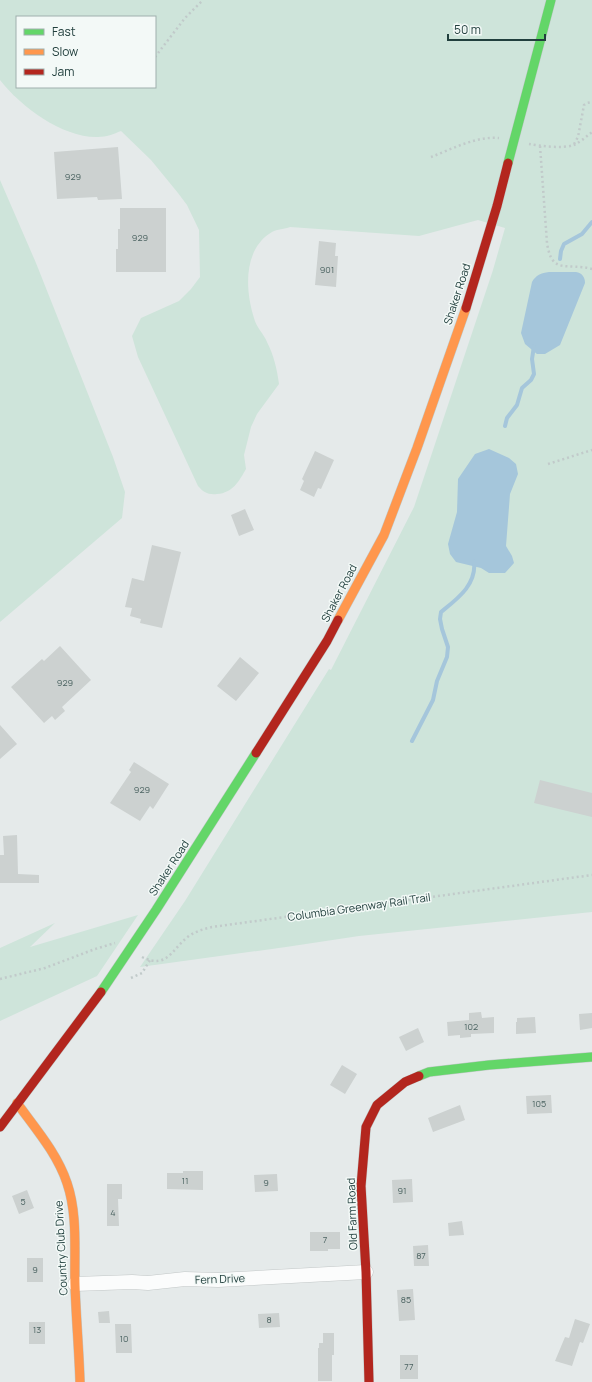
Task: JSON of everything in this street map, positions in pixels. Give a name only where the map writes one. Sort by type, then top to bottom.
[{"type":"street","name":"Shaker Road","points":[[0,1127],[106,986],[165,897],[327,641],[384,535],[417,448],[464,313],[497,206],[551,0]]},
{"type":"street","name":"Old Farm Road","points":[[369,1382],[366,1272],[361,1186],[366,1127],[377,1105],[405,1082],[429,1072],[489,1065],[592,1057]]},
{"type":"street","name":"Country Club Drive","points":[[18,1103],[57,1163],[66,1182],[72,1208],[80,1382]]},
{"type":"street","name":"Fern Drive","points":[[75,1284],[132,1282],[148,1283],[185,1279],[218,1280],[366,1272]]},
{"type":"path","points":[[156,56],[185,18],[202,0]]},
{"type":"path","points":[[592,102],[584,105],[578,137],[573,145],[592,132]]},
{"type":"path","points":[[540,146],[549,255],[554,263],[559,265],[586,267],[592,269]]},
{"type":"path","points":[[548,464],[592,450]]},
{"type":"path","name":"Columbia Greenway Rail Trail","points":[[138,954],[153,961],[163,960],[189,936],[212,927],[592,875]]},
{"type":"path","points":[[0,979],[45,968],[101,946],[110,943],[118,943]]},
{"type":"green space","points":[[0,0],[592,0],[592,912],[359,936],[140,967],[185,901],[329,669],[331,670],[414,507],[493,270],[505,228],[478,220],[419,236],[290,227],[274,231],[263,239],[251,259],[248,283],[249,295],[255,321],[266,339],[273,357],[279,384],[257,414],[251,427],[244,455],[246,469],[241,478],[235,486],[223,493],[208,493],[198,486],[138,357],[132,336],[141,318],[179,301],[200,277],[199,230],[187,205],[151,160],[121,131],[107,136],[98,137],[85,136],[57,127],[31,110],[0,80]]},
{"type":"green space","points":[[0,180],[36,263],[113,457],[125,492],[122,518],[0,622]]},
{"type":"green space","points":[[138,915],[97,976],[0,1021],[0,948],[55,923],[30,947]]},
{"type":"water","points":[[549,272],[580,273],[583,276],[585,283],[560,345],[545,354],[537,354],[525,344],[521,333],[532,282],[539,275]]},
{"type":"water","points":[[489,449],[509,458],[516,464],[518,474],[510,494],[506,546],[514,563],[505,573],[489,573],[481,568],[456,562],[450,554],[448,544],[457,512],[458,479],[475,454]]},
{"type":"building","points":[[118,147],[122,199],[98,200],[97,197],[57,199],[54,152]]},
{"type":"building","points":[[120,208],[166,208],[166,272],[116,272],[116,249],[118,249],[118,229],[120,229]]},
{"type":"building","points":[[319,241],[336,243],[335,256],[338,256],[336,287],[315,285]]},
{"type":"building","points":[[315,451],[334,460],[321,489],[318,488],[314,497],[300,490],[304,481],[302,479]]},
{"type":"building","points":[[245,509],[254,530],[239,536],[231,515]]},
{"type":"building","points":[[152,545],[181,552],[162,628],[140,623],[141,619],[130,616],[132,608],[125,607],[132,578],[144,581]]},
{"type":"building","points":[[60,646],[91,680],[62,707],[65,711],[55,720],[52,716],[44,723],[11,687],[42,659],[44,661]]},
{"type":"building","points":[[240,657],[259,673],[236,701],[217,686]]},
{"type":"building","points":[[0,725],[17,744],[0,759]]},
{"type":"building","points":[[134,762],[169,784],[153,809],[150,806],[140,821],[110,803],[131,772],[129,770]]},
{"type":"building","points":[[540,780],[592,793],[592,817],[534,803]]},
{"type":"building","points":[[17,835],[18,874],[39,875],[39,883],[0,883],[0,855],[4,855],[3,836]]},
{"type":"building","points":[[481,1012],[482,1018],[494,1017],[494,1033],[471,1034],[471,1037],[460,1038],[460,1035],[448,1036],[447,1022],[469,1020],[469,1013]]},
{"type":"building","points":[[592,1013],[592,1028],[580,1030],[579,1014]]},
{"type":"building","points":[[535,1017],[536,1033],[516,1034],[517,1018]]},
{"type":"building","points":[[418,1028],[424,1042],[406,1051],[399,1037]]},
{"type":"building","points":[[342,1065],[357,1074],[345,1094],[330,1085]]},
{"type":"building","points":[[551,1095],[552,1113],[527,1114],[526,1096]]},
{"type":"building","points":[[460,1105],[465,1120],[433,1132],[428,1118]]},
{"type":"building","points":[[183,1171],[203,1171],[203,1190],[167,1189],[167,1173],[183,1173]]},
{"type":"building","points":[[277,1174],[278,1191],[255,1192],[254,1175]]},
{"type":"building","points":[[412,1179],[413,1202],[393,1203],[392,1180]]},
{"type":"building","points":[[107,1184],[122,1184],[122,1199],[118,1199],[119,1226],[107,1226]]},
{"type":"building","points":[[27,1190],[34,1208],[19,1214],[12,1196]]},
{"type":"building","points":[[462,1221],[464,1235],[449,1236],[448,1223]]},
{"type":"building","points":[[310,1232],[340,1232],[340,1249],[310,1251]]},
{"type":"building","points":[[428,1245],[429,1266],[414,1266],[413,1246]]},
{"type":"building","points":[[27,1258],[43,1258],[43,1282],[27,1282]]},
{"type":"building","points":[[413,1289],[415,1320],[399,1321],[397,1290]]},
{"type":"building","points":[[109,1311],[110,1323],[99,1323],[98,1312]]},
{"type":"building","points":[[279,1313],[280,1327],[259,1328],[258,1314]]},
{"type":"building","points":[[575,1319],[590,1324],[583,1343],[580,1342],[572,1366],[555,1361],[565,1337],[569,1338]]},
{"type":"building","points":[[29,1322],[45,1322],[45,1344],[29,1344]]},
{"type":"building","points":[[115,1324],[131,1324],[132,1353],[116,1353]]},
{"type":"building","points":[[323,1333],[334,1333],[332,1381],[318,1381],[318,1348],[319,1343],[323,1343]]},
{"type":"building","points":[[400,1355],[418,1355],[418,1379],[400,1379]]},
{"type":"waterway","points":[[560,259],[564,244],[582,234],[592,222]]},
{"type":"waterway","points":[[505,426],[507,418],[517,405],[522,388],[531,380],[534,374],[532,359],[534,346]]},
{"type":"waterway","points":[[412,741],[433,700],[437,681],[447,657],[448,647],[442,629],[440,619],[441,612],[465,591],[472,577],[474,561]]},
{"type":"traffic: fast","points":[[508,163],[551,0]]},
{"type":"traffic: fast","points":[[101,992],[156,910],[256,753]]},
{"type":"traffic: fast","points":[[419,1076],[429,1072],[489,1065],[592,1057]]},
{"type":"traffic: slow","points":[[338,620],[384,535],[417,448],[466,308]]},
{"type":"traffic: slow","points":[[17,1103],[58,1161],[67,1183],[73,1208],[80,1382]]},
{"type":"traffic: jam","points":[[466,308],[497,206],[508,163]]},
{"type":"traffic: jam","points":[[256,753],[327,641],[338,620]]},
{"type":"traffic: jam","points":[[0,1127],[101,992]]},
{"type":"traffic: jam","points":[[369,1382],[366,1272],[361,1186],[366,1127],[377,1105],[405,1082],[419,1076]]}]
